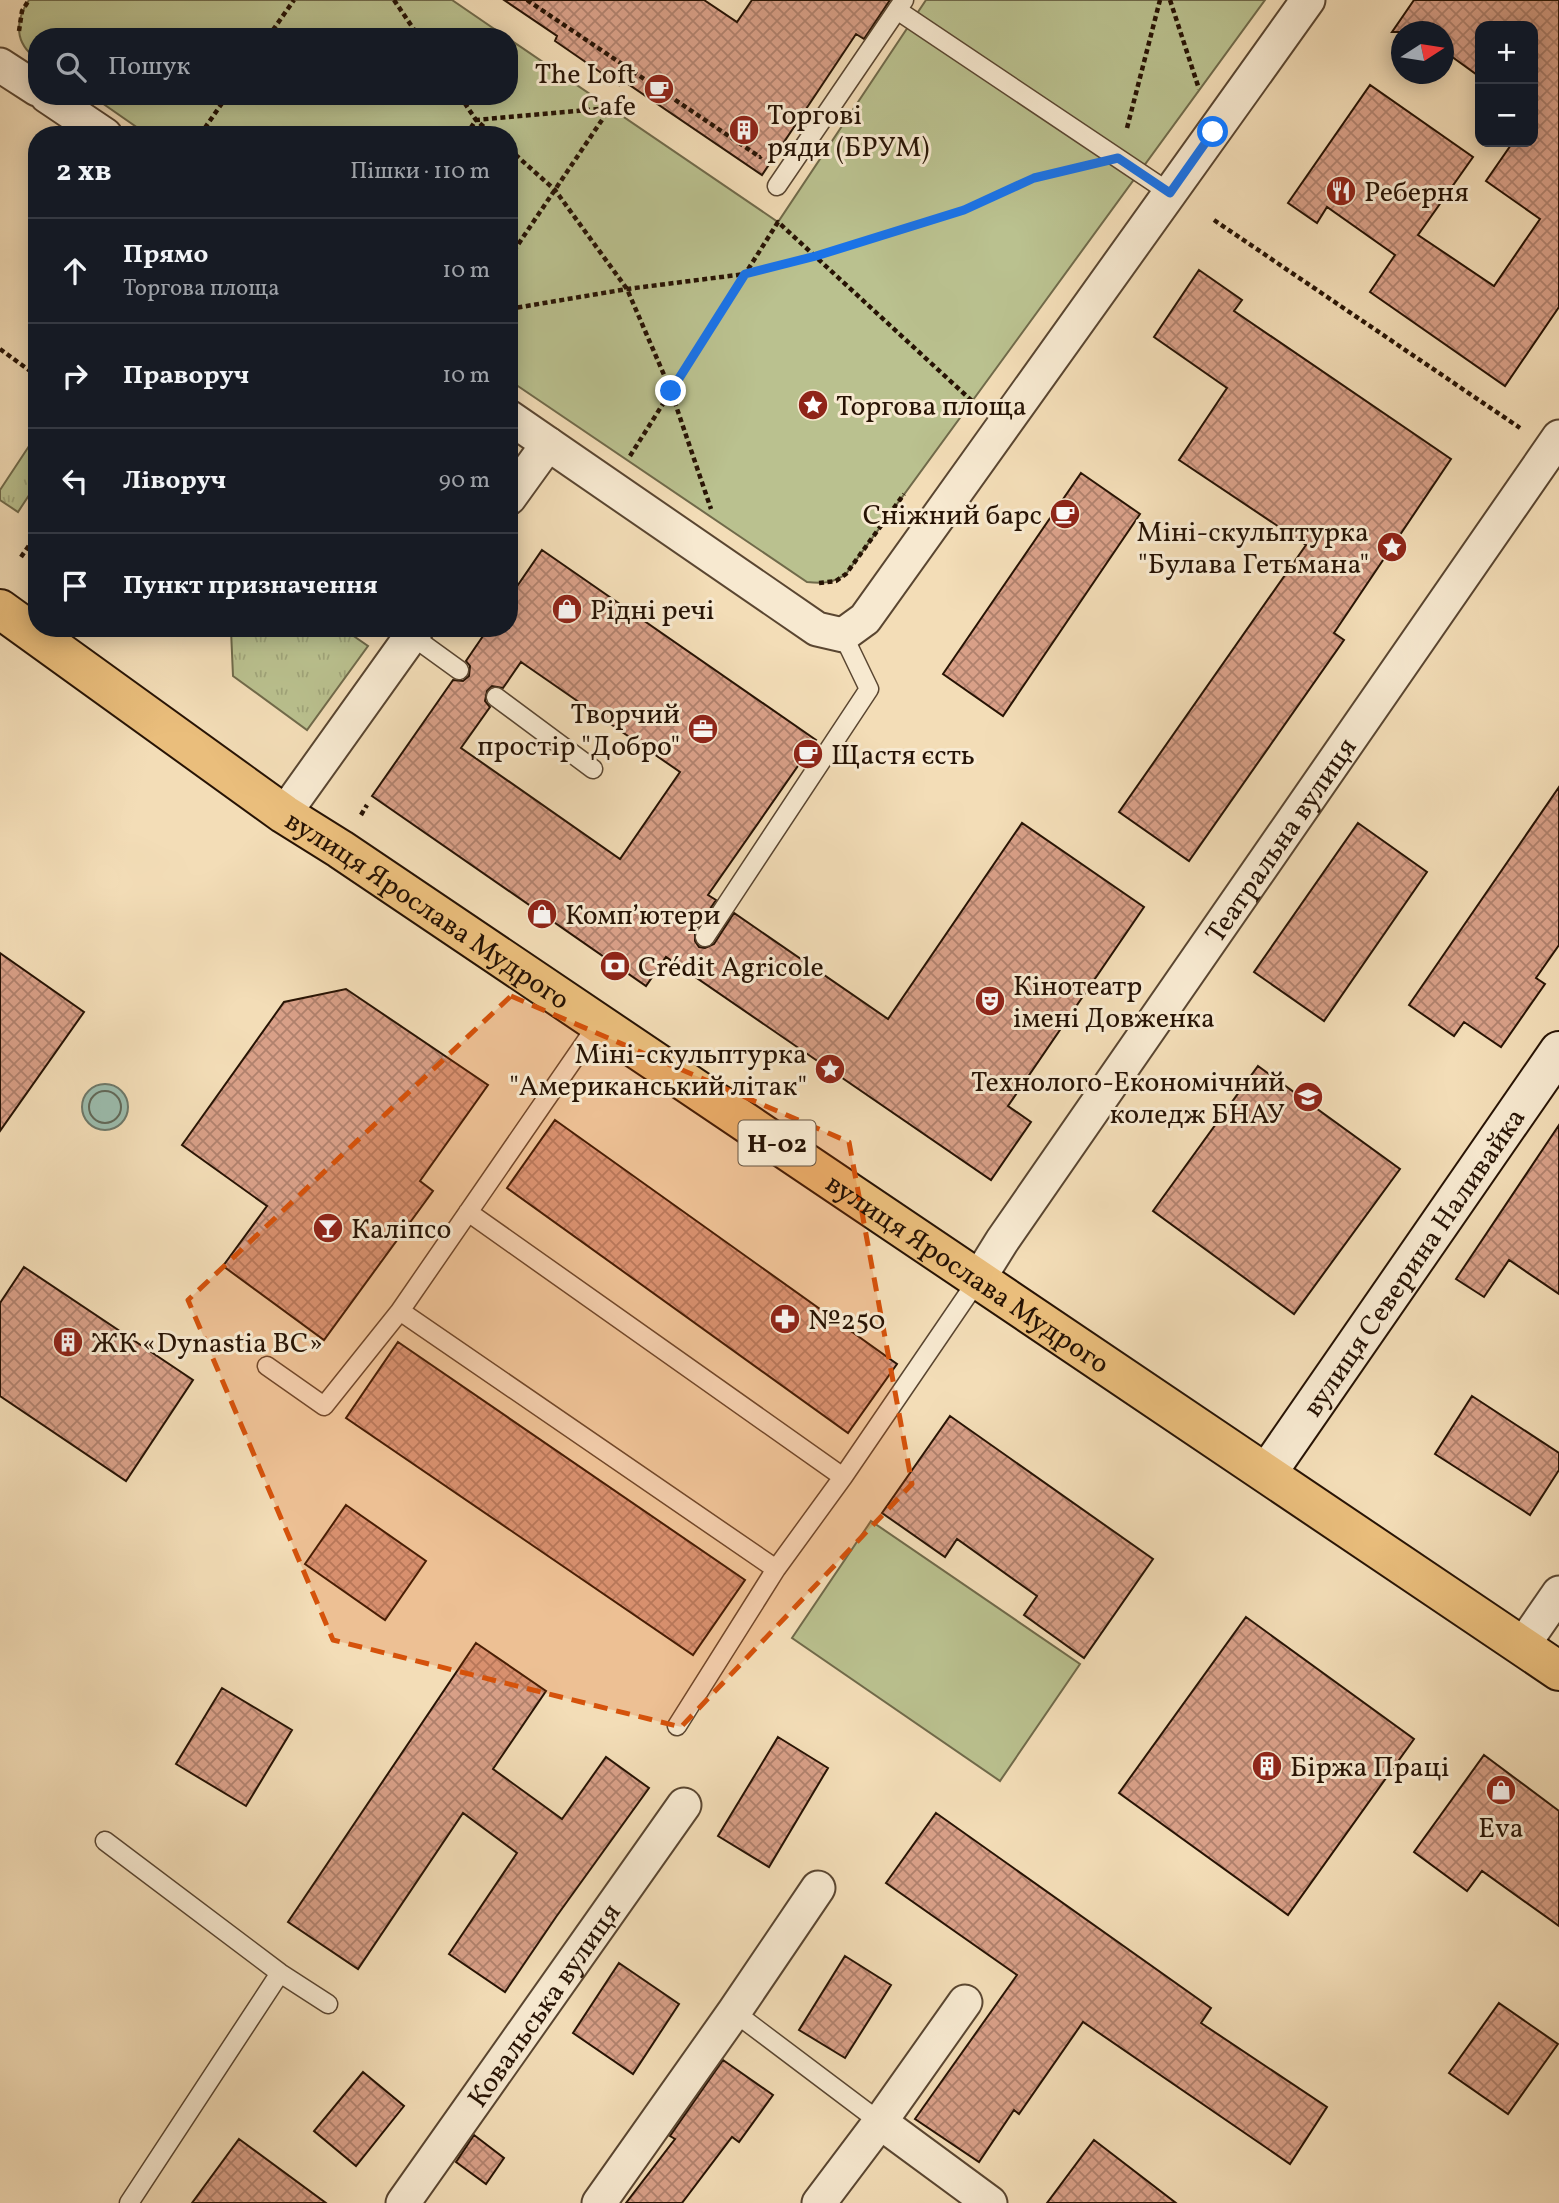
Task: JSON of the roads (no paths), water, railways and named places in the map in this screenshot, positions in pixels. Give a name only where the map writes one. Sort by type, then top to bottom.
[{"type":"main road","name":"вулиця Ярослава Мудрого","points":[[0,609],[28,629]]},
{"type":"main road","name":"вулиця Ярослава Мудрого","points":[[39,637],[284,814],[979,1278],[1559,1671]]},
{"type":"street","points":[[518,422],[817,629],[844,635],[865,619],[1308,0]]},
{"type":"street","points":[[0,65],[28,83]]},
{"type":"street","points":[[60,105],[92,126]]},
{"type":"street","points":[[518,485],[548,443]]},
{"type":"street","name":"Театральна вулиця","points":[[979,1278],[1555,443]]},
{"type":"street","points":[[284,814],[411,637]]},
{"type":"street","name":"вулиця Северина Наливайка","points":[[1267,1473],[1559,1051]]},
{"type":"street","points":[[1523,1646],[1559,1593]]},
{"type":"street","name":"Ковальська вулиця","points":[[403,2203],[684,1805]]},
{"type":"street","points":[[599,2203],[818,1888]]},
{"type":"street","points":[[819,2203],[965,2002]]},
{"type":"street","points":[[880,2122],[990,2203]]},
{"type":"lane","points":[[777,186],[901,5],[1170,193]]},
{"type":"lane","points":[[705,937],[869,689],[844,635]]},
{"type":"lane","points":[[421,637],[459,670]]},
{"type":"lane","points":[[496,697],[593,769]]},
{"type":"lane","points":[[267,1366],[324,1406],[400,1311],[598,1024]]},
{"type":"lane","points":[[468,1212],[843,1477]]},
{"type":"lane","points":[[677,1726],[776,1569],[843,1477],[979,1278]]},
{"type":"lane","points":[[400,1311],[776,1569]]},
{"type":"lane","points":[[105,1841],[280,1972],[328,2004]]},
{"type":"lane","points":[[129,2203],[280,1972]]},
{"type":"lane","points":[[734,2012],[880,2122]]},
{"type":"water","points":[[105,1084],[122,1090],[128,1107],[122,1124],[105,1130],[88,1124],[82,1107],[88,1090]]},
{"type":"place","name":"The Loft Cafe","points":[[659,89]]},
{"type":"place","name":"Торгові ряди (БРУМ)","points":[[744,130]]},
{"type":"place","name":"Реберня","points":[[1341,191]]},
{"type":"place","name":"Торгова площа","points":[[813,405]]},
{"type":"place","name":"Сніжний барс","points":[[1065,514]]},
{"type":"place","name":"Міні-скульптурка \"Булава Гетьмана\"","points":[[1392,547]]},
{"type":"place","name":"Рідні речі","points":[[567,609]]},
{"type":"place","name":"Творчий простір \"Добро\"","points":[[703,729]]},
{"type":"place","name":"Щастя єсть","points":[[808,754]]},
{"type":"place","name":"Комп’ютери","points":[[542,914]]},
{"type":"place","name":"Crédit Agricole","points":[[615,966]]},
{"type":"place","name":"Кінотеатр імені Довженка","points":[[990,1001]]},
{"type":"place","name":"Міні-скульптурка \"Американський літак\"","points":[[830,1069]]},
{"type":"place","name":"Технолого-Економічний коледж БНАУ","points":[[1308,1097]]},
{"type":"place","name":"Каліпсо","points":[[328,1228]]},
{"type":"place","name":"№250","points":[[785,1319]]},
{"type":"place","name":"ЖК «Dynastia BC»","points":[[68,1342]]},
{"type":"place","name":"Біржа Праці","points":[[1267,1766]]},
{"type":"place","name":"Eva","points":[[1501,1790]]}]
